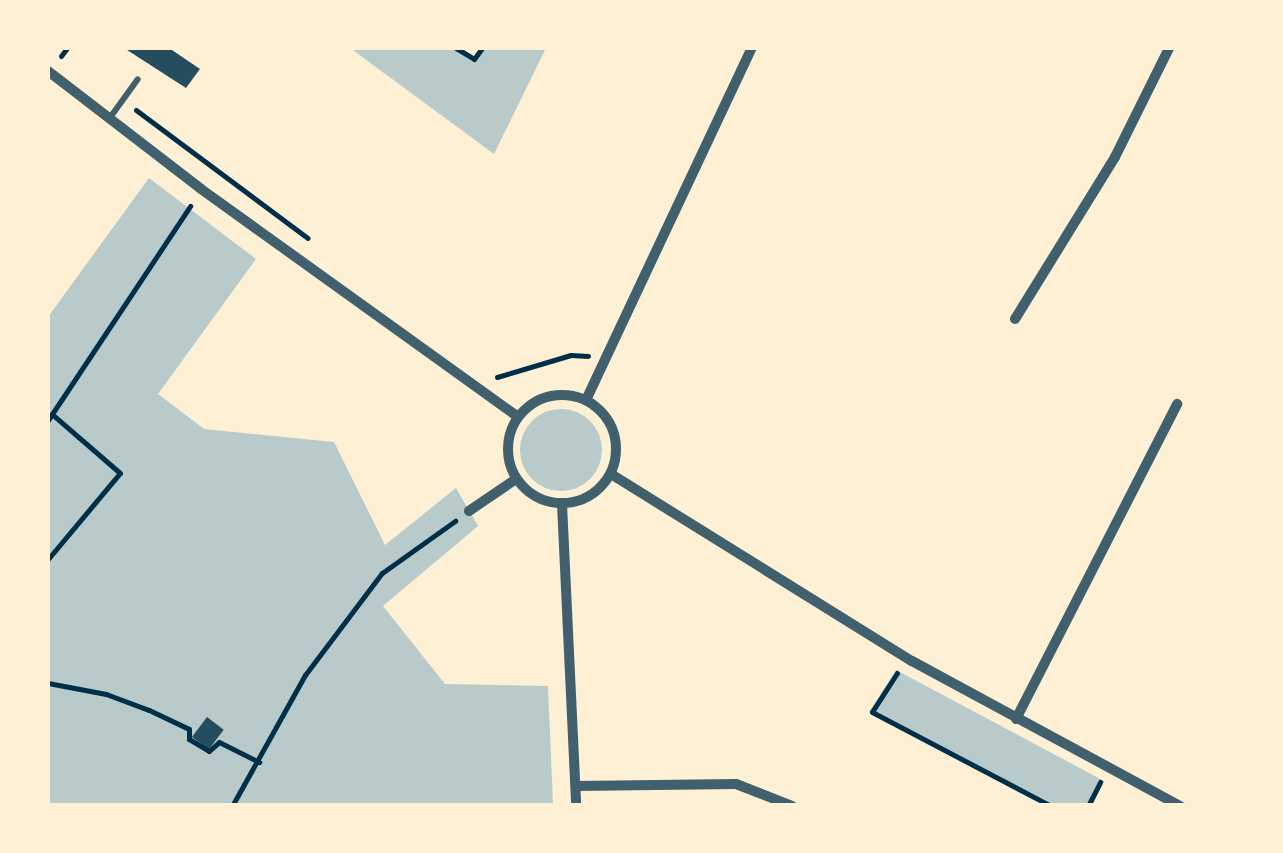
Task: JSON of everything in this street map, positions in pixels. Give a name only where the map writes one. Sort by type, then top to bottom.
[{"type":"street","points":[[586,400],[752,48]]},
{"type":"street","points":[[1014,319],[1115,157],[1169,48]]},
{"type":"street","points":[[48,71],[201,190],[518,417]]},
{"type":"street","points":[[561,395],[586,400],[612,427],[616,445],[611,474],[586,498],[562,504],[531,495],[516,480],[507,446],[518,417],[542,398],[561,395]]},
{"type":"street","points":[[1016,719],[1177,404]]},
{"type":"street","points":[[611,474],[912,661],[1180,806]]},
{"type":"street","points":[[469,511],[516,480]]},
{"type":"street","points":[[562,504],[576,806]]},
{"type":"street","points":[[576,786],[736,784],[792,806]]},
{"type":"lane","points":[[109,119],[138,80]]},
{"type":"path","points":[[50,48],[76,67]]},
{"type":"path","points":[[61,56],[67,48]]},
{"type":"path","points":[[456,48],[474,60],[482,48]]},
{"type":"path","points":[[122,100],[308,238]]},
{"type":"path","points":[[48,558],[120,472],[50,417],[201,190]]},
{"type":"path","points":[[482,393],[495,377],[571,355],[603,363]]},
{"type":"path","points":[[232,806],[305,675],[382,573],[469,511]]},
{"type":"path","points":[[898,670],[872,712],[1050,806]]},
{"type":"path","points":[[48,683],[106,694],[189,729],[188,738],[210,751],[218,742],[259,762]]},
{"type":"path","points":[[1088,806],[1102,779]]},
{"type":"shaded area","points":[[350,48],[456,48],[473,59],[482,48],[546,48],[494,154]]},
{"type":"shaded area","points":[[149,178],[256,259],[158,394],[204,429],[334,442],[385,545],[456,488],[478,526],[383,606],[445,684],[548,686],[553,805],[48,806],[48,317]]},
{"type":"shaded area","points":[[561,409],[577,412],[590,421],[599,434],[599,466],[590,479],[577,488],[561,491],[545,488],[532,479],[523,466],[520,450],[523,434],[532,421],[545,412]]},
{"type":"shaded area","points":[[896,670],[1104,781],[1091,805],[1045,805],[869,712]]},
{"type":"building","points":[[124,48],[169,48],[200,69],[186,88]]},
{"type":"building","points":[[207,717],[224,730],[209,750],[192,737]]}]
